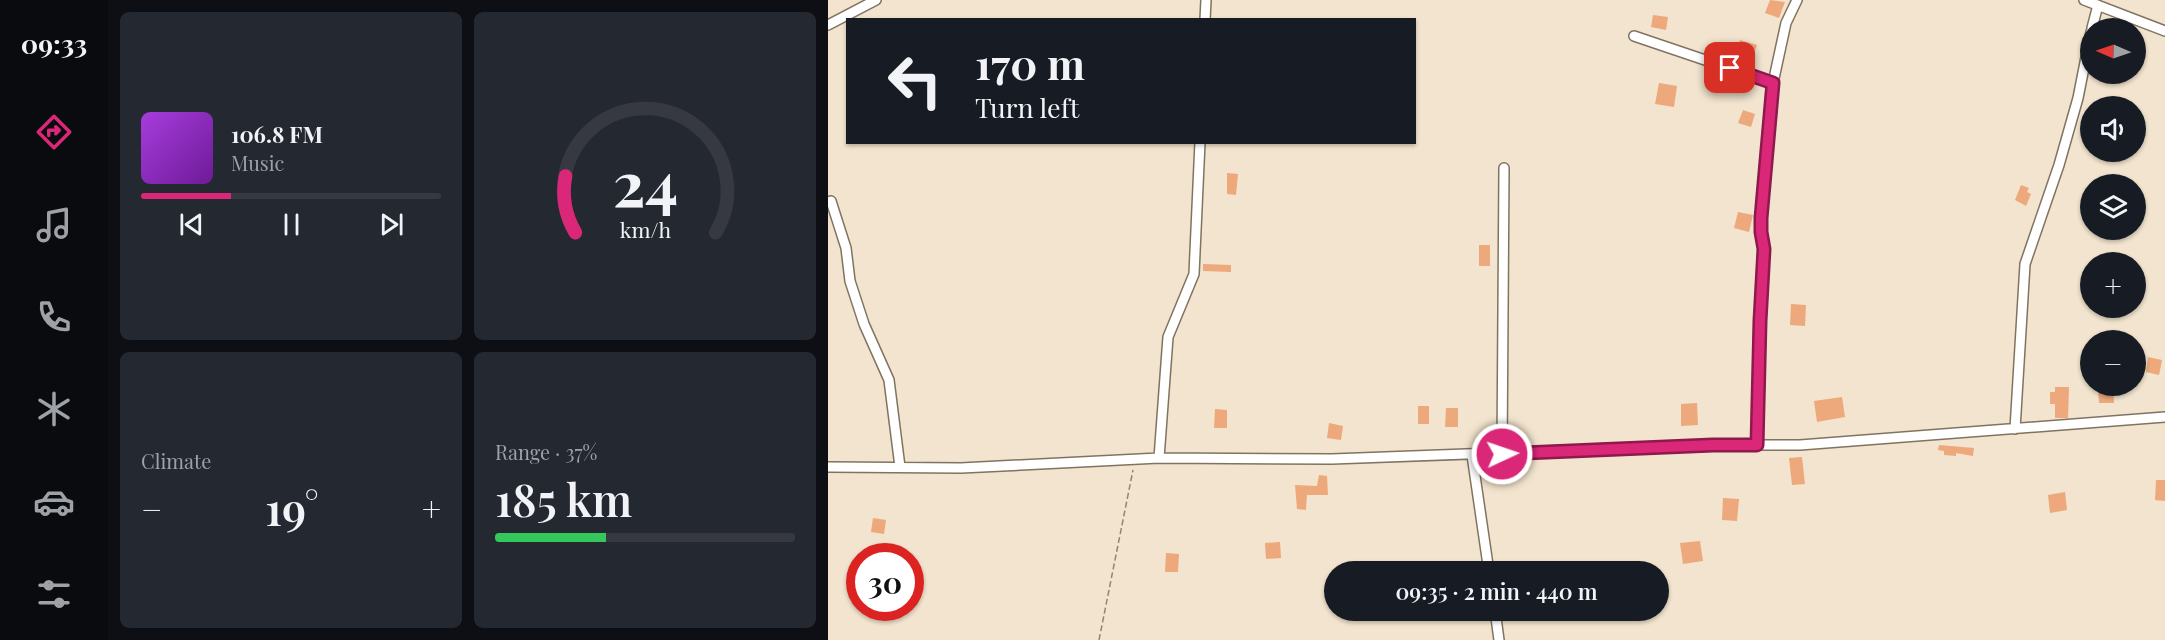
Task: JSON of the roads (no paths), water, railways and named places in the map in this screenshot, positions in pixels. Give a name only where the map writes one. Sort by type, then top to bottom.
[{"type":"street","points":[[828,26],[876,0]]},
{"type":"street","points":[[1205,18],[1206,0]]},
{"type":"street","points":[[1757,445],[1764,249],[1761,213],[1773,83],[1786,23],[1797,0]]},
{"type":"street","points":[[2084,0],[2165,32]]},
{"type":"street","points":[[2094,18],[2098,5]]},
{"type":"street","points":[[1634,36],[1773,83]]},
{"type":"street","points":[[2016,429],[2025,264],[2059,165],[2081,84]]},
{"type":"street","points":[[1159,458],[1168,336],[1194,274],[1200,144]]},
{"type":"street","points":[[1502,454],[1504,168]]},
{"type":"street","points":[[828,202],[831,201],[846,248],[850,281],[864,324],[889,380],[900,467]]},
{"type":"street","points":[[828,467],[961,468],[1159,458],[1332,459],[1713,445],[1800,445],[2165,417]]},
{"type":"street","points":[[1472,455],[1487,561]]},
{"type":"street","points":[[1496,621],[1499,640]]}]
